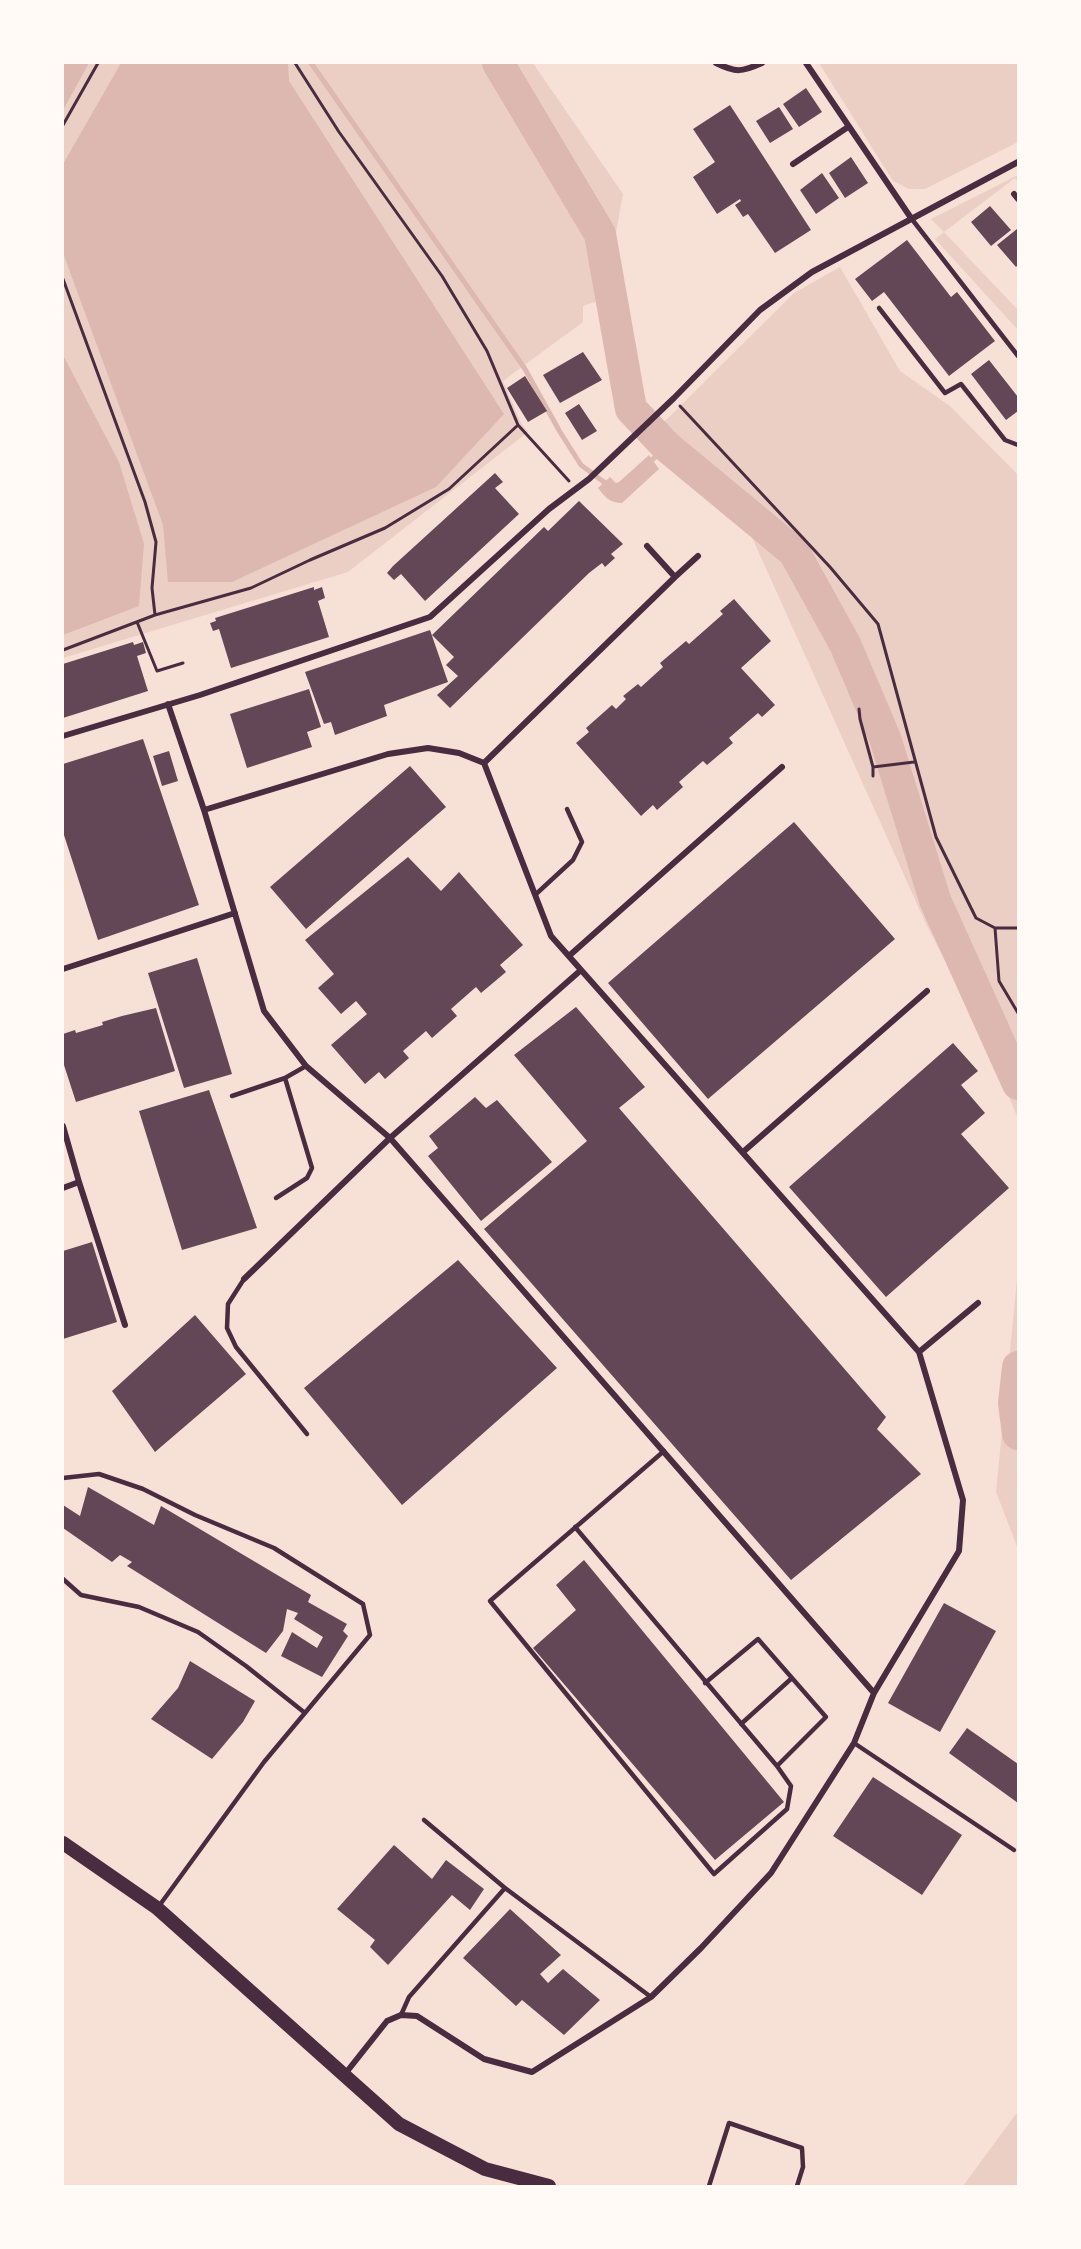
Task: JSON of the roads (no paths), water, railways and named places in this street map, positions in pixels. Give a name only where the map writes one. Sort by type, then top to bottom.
[{"type":"main road","points":[[63,1843],[158,1908],[399,2124],[485,2169],[549,2186]]},
{"type":"street","points":[[716,63],[729,70],[745,71],[762,63]]},
{"type":"street","points":[[806,63],[911,218]]},
{"type":"street","points":[[793,164],[848,127]]},
{"type":"street","points":[[63,736],[168,704],[430,617],[549,509],[590,479],[760,310],[812,272],[1018,162]]},
{"type":"street","points":[[647,546],[675,577]]},
{"type":"street","points":[[484,763],[698,556]]},
{"type":"street","points":[[168,704],[204,810],[264,1011],[306,1066],[390,1138],[874,1693]]},
{"type":"street","points":[[204,810],[388,754],[428,748],[459,753],[484,763],[551,936],[919,1352],[963,1500],[959,1551],[874,1693],[854,1743],[771,1873],[701,1948],[651,1997],[532,2072],[484,2059],[417,2016],[401,2015],[387,2021],[344,2074]]},
{"type":"street","points":[[570,955],[782,767]]},
{"type":"street","points":[[63,969],[235,913]]},
{"type":"street","points":[[244,1279],[390,1138],[581,970]]},
{"type":"street","points":[[743,1152],[927,991]]},
{"type":"street","points":[[63,1126],[125,1325]]},
{"type":"street","points":[[63,1188],[79,1182]]},
{"type":"street","points":[[919,1352],[978,1303]]},
{"type":"lane","points":[[911,218],[1018,356]]},
{"type":"lane","points":[[879,308],[945,393],[961,384],[1005,440],[1018,445]]},
{"type":"lane","points":[[535,894],[573,860],[582,842],[567,809]]},
{"type":"lane","points":[[232,1096],[285,1078],[306,1066]]},
{"type":"lane","points":[[276,1198],[307,1178],[312,1168],[285,1078]]},
{"type":"lane","points":[[244,1279],[228,1304],[227,1328],[236,1347],[307,1434]]},
{"type":"lane","points":[[576,1527],[777,1766],[791,1786],[787,1809],[714,1874],[490,1601],[664,1451]]},
{"type":"lane","points":[[63,1478],[99,1474],[143,1489],[195,1515],[274,1548],[363,1604],[370,1635],[264,1762],[158,1908]]},
{"type":"lane","points":[[63,1579],[81,1595],[138,1607],[198,1632],[246,1666],[305,1713]]},
{"type":"lane","points":[[705,1683],[758,1639],[826,1717],[777,1766]]},
{"type":"lane","points":[[741,1724],[792,1678]]},
{"type":"lane","points":[[854,1743],[1014,1850]]},
{"type":"lane","points":[[424,1820],[505,1888],[651,1997]]},
{"type":"lane","points":[[401,2015],[409,1996],[505,1888]]},
{"type":"lane","points":[[709,2186],[729,2123],[802,2148],[803,2167],[797,2186]]},
{"type":"waterway","points":[[311,63],[525,369],[581,465],[608,485]]},
{"type":"waterway","points":[[498,63],[600,234],[631,409],[666,446],[794,552],[845,644],[885,738],[935,900],[1018,1084]]},
{"type":"waterway","points":[[648,464],[666,446]]},
{"type":"waterway","points":[[1018,1367],[1014,1403],[1018,1434]]}]
